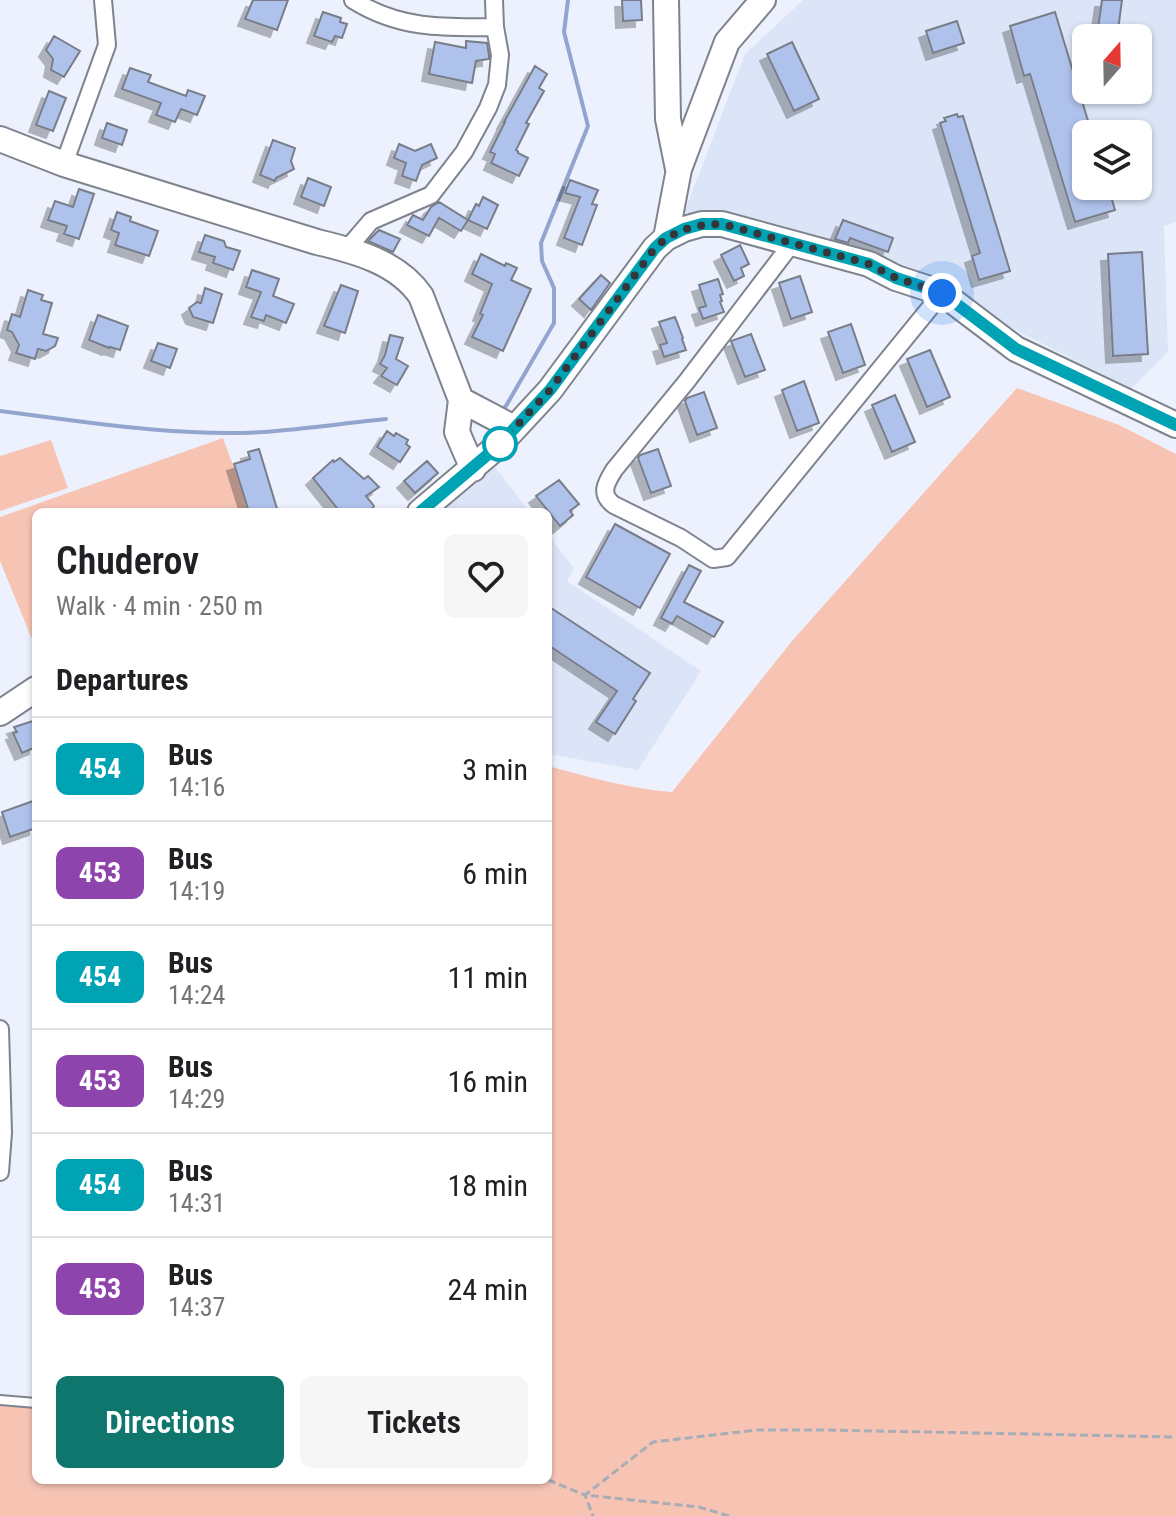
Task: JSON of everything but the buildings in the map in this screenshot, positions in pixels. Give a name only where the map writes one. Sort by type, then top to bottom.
[{"type":"street","points":[[64,164],[107,45],[103,0]]},
{"type":"street","points":[[353,0],[388,18],[421,26],[495,27]]},
{"type":"street","points":[[347,249],[371,221],[431,195],[464,152],[497,85],[500,55],[494,0]]},
{"type":"street","points":[[666,0],[668,119],[678,172]]},
{"type":"street","points":[[666,238],[678,172],[727,42],[763,0]]},
{"type":"street","points":[[0,139],[64,164],[347,249],[384,263],[411,282],[421,296],[479,418],[499,445],[425,508]]},
{"type":"street","points":[[479,418],[550,390],[655,248],[666,238],[702,224],[722,224],[869,264],[896,278],[942,293],[1016,349],[1176,425]]},
{"type":"street","points":[[793,242],[606,483],[604,493],[614,505],[681,538],[713,559],[727,557],[738,545],[942,293]]},
{"type":"street","points":[[473,469],[479,418]]},
{"type":"street","points":[[0,713],[32,692]]},
{"type":"street","points":[[0,1029],[3,1133],[0,1172]]},
{"type":"lane","points":[[0,1400],[32,1403]]},
{"type":"path","points":[[585,1495],[653,1442],[757,1430],[1176,1437]]},
{"type":"path","points":[[552,1482],[585,1495],[699,1507],[729,1516]]},
{"type":"path","points":[[585,1495],[593,1516]]},
{"type":"shaded area","points":[[803,0],[1176,0],[1176,222],[1164,226],[1168,352],[1131,389],[885,260],[733,213],[684,213],[745,54]]},
{"type":"shaded area","points":[[1017,388],[1119,425],[1176,454],[1176,1516],[0,1516],[0,1405],[32,1405],[32,1484],[552,1484],[552,767],[625,785],[672,792],[792,641]]},
{"type":"shaded area","points":[[223,438],[249,508],[32,508],[32,639],[0,561],[0,517]]},
{"type":"shaded area","points":[[51,440],[68,488],[0,511],[0,456]]},
{"type":"shaded area","points":[[492,463],[527,508],[439,508]]},
{"type":"shaded area","points":[[552,540],[574,568],[567,581],[701,671],[638,770],[552,755]]},
{"type":"waterway","points":[[500,411],[506,406],[554,323],[554,288],[542,261],[541,243],[588,126],[564,32],[568,0]]},
{"type":"waterway","points":[[0,411],[131,428],[231,433],[386,419]]},
{"type":"bus line","name":"454","points":[[425,508],[499,445],[550,390],[655,248],[666,238],[702,224],[722,224],[793,242],[869,264],[896,278],[942,293],[1016,349],[1176,425]]},
{"type":"route","points":[[500,444],[550,390],[655,248],[684,229],[702,224],[722,224],[869,264],[896,278],[942,293]]}]
